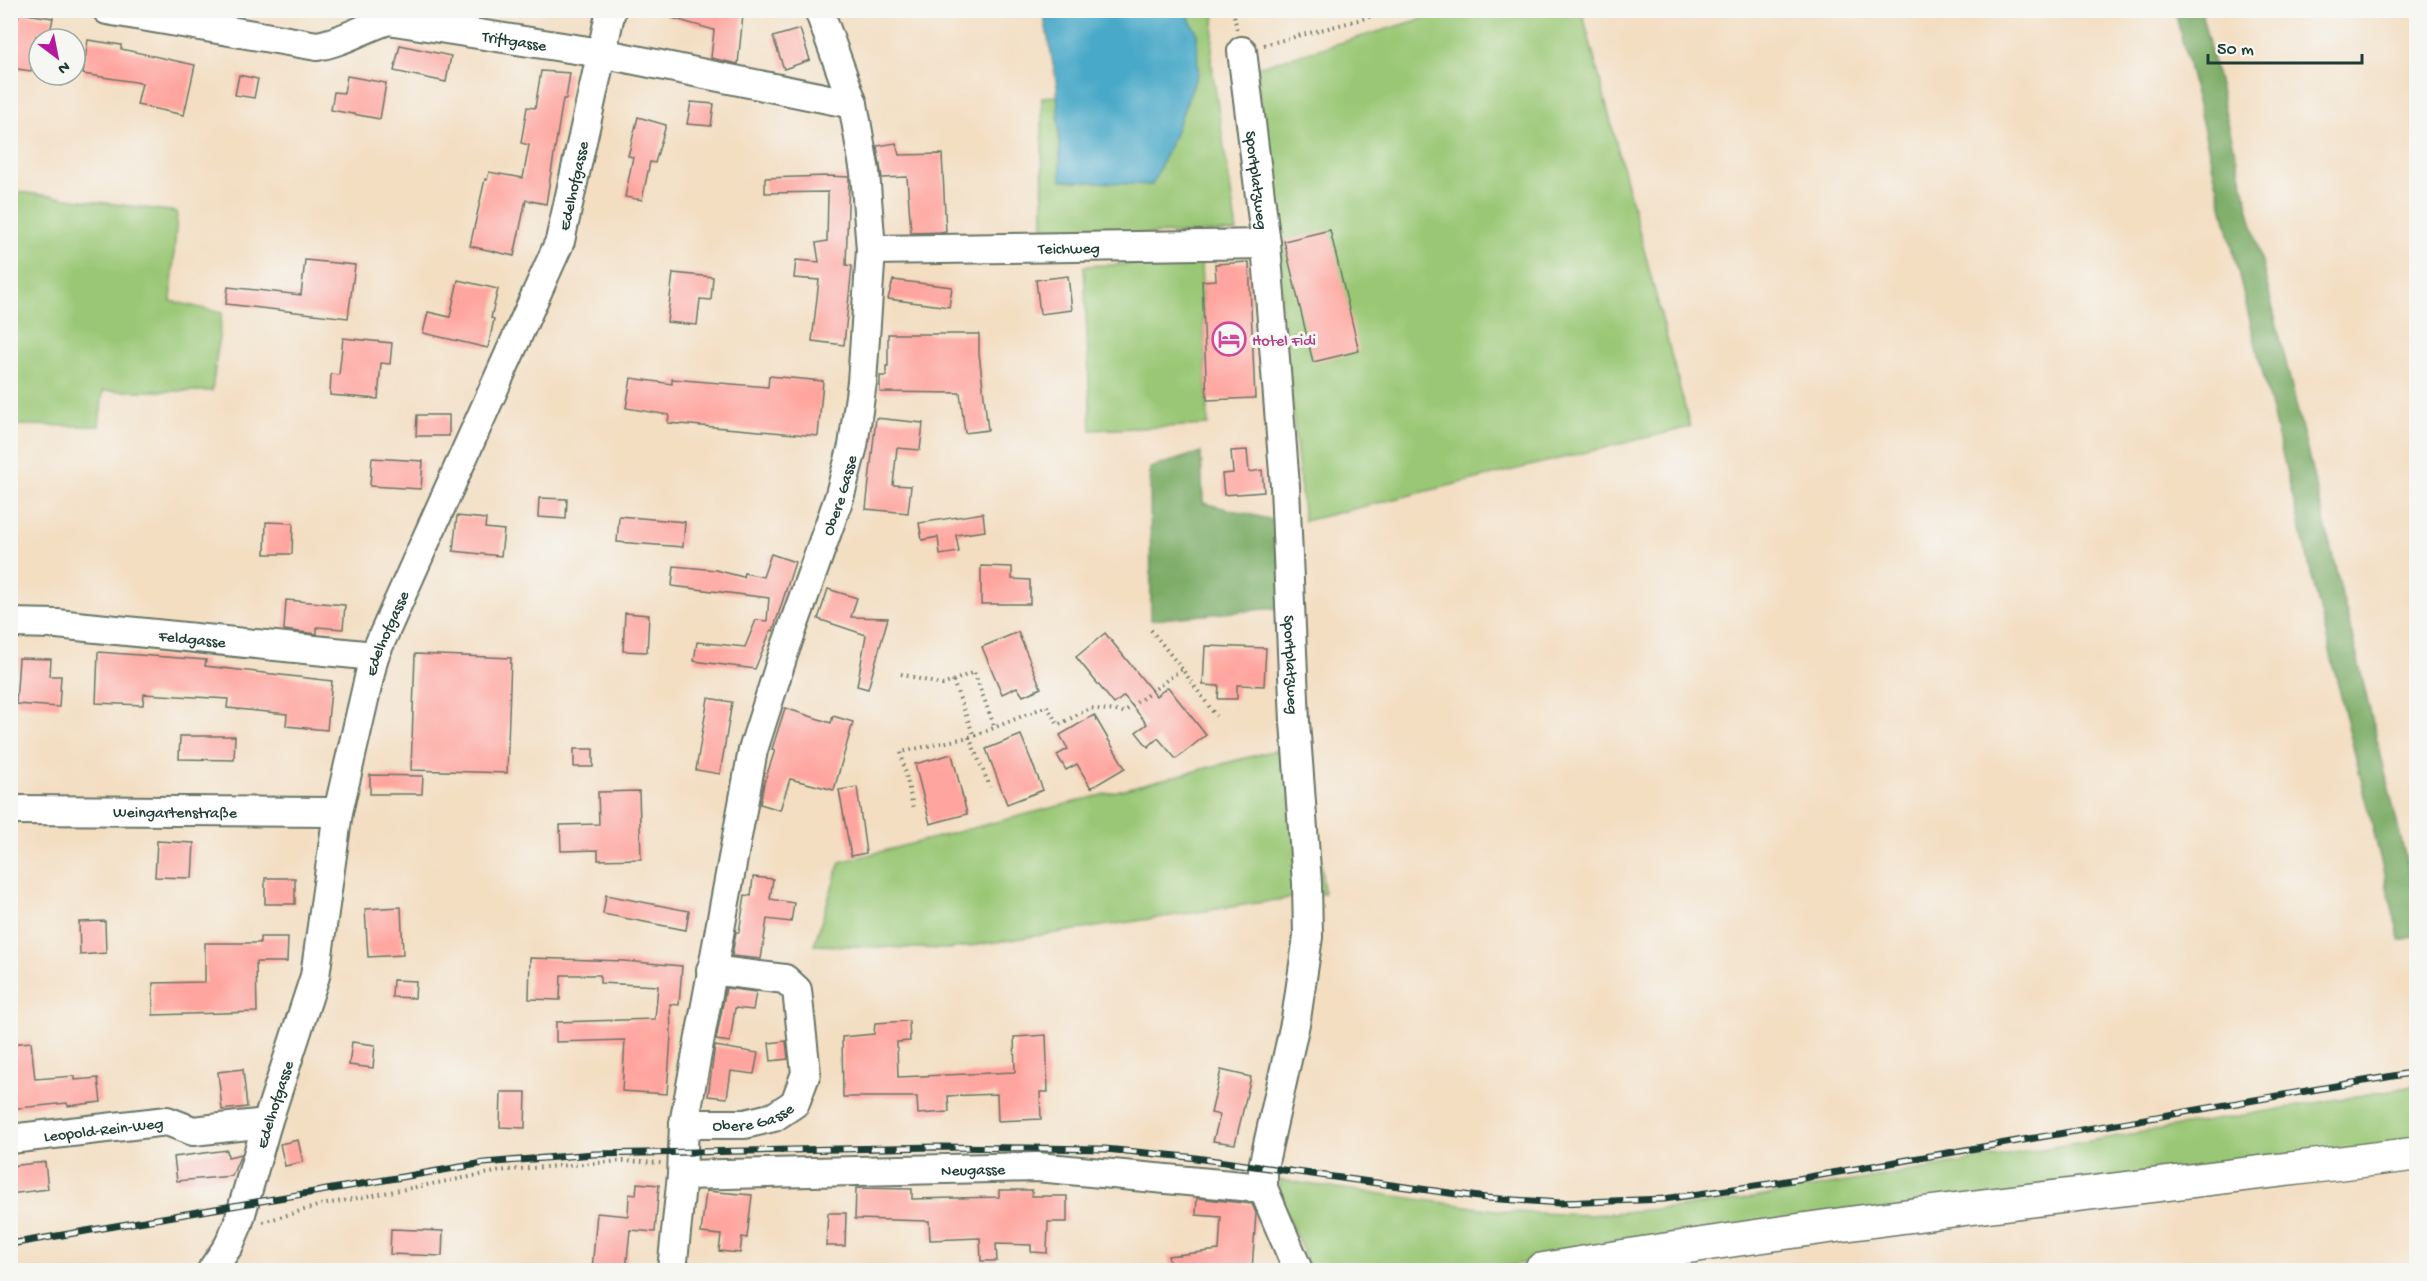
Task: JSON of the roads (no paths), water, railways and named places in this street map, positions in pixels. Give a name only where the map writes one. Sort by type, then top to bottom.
[{"type":"main road","points":[[1541,1270],[1870,1219],[2416,1154]]},
{"type":"street","name":"Triftgasse","points":[[107,10],[317,46],[335,43],[364,28],[388,20],[602,53],[853,104]]},
{"type":"street","name":"Edelhofgasse","points":[[212,1270],[229,1245],[238,1224],[267,1123],[315,976],[338,812],[374,656],[560,241],[612,10]]},
{"type":"street","name":"Obere Gasse","points":[[672,1270],[682,1172],[684,1124],[753,750],[784,652],[839,498],[853,446],[862,382],[872,250],[865,172],[853,104],[819,10]]},
{"type":"street","name":"Sportplatzweg","points":[[1242,51],[1266,244],[1285,486],[1294,722],[1307,883],[1308,937],[1296,1019],[1263,1167],[1263,1188],[1298,1270]]},
{"type":"street","name":"Teichweg","points":[[872,250],[1266,244]]},
{"type":"street","name":"Feldgasse","points":[[10,623],[69,625],[374,656]]},
{"type":"street","name":"Weingartenstraße","points":[[10,810],[338,812]]},
{"type":"street","name":"Obere Gasse","points":[[684,1124],[745,1124],[774,1117],[795,1103],[806,1073],[797,990],[784,979],[711,970]]},
{"type":"street","name":"Leopold-Rein-Weg","points":[[10,1139],[167,1121],[193,1131],[267,1123]]},
{"type":"street","name":"Neugasse","points":[[682,1172],[1037,1167],[1263,1188]]},
{"type":"water","points":[[1043,11],[1188,11],[1190,21],[1197,32],[1198,72],[1152,185],[1061,180],[1057,85]]},
{"type":"railway","points":[[10,1244],[484,1163],[594,1154],[937,1147],[1105,1149],[1188,1157],[1486,1198],[1560,1203],[1664,1199],[1769,1184],[2416,1072]]},
{"type":"place","name":"Hotel Fidi","points":[[1229,339]]}]
